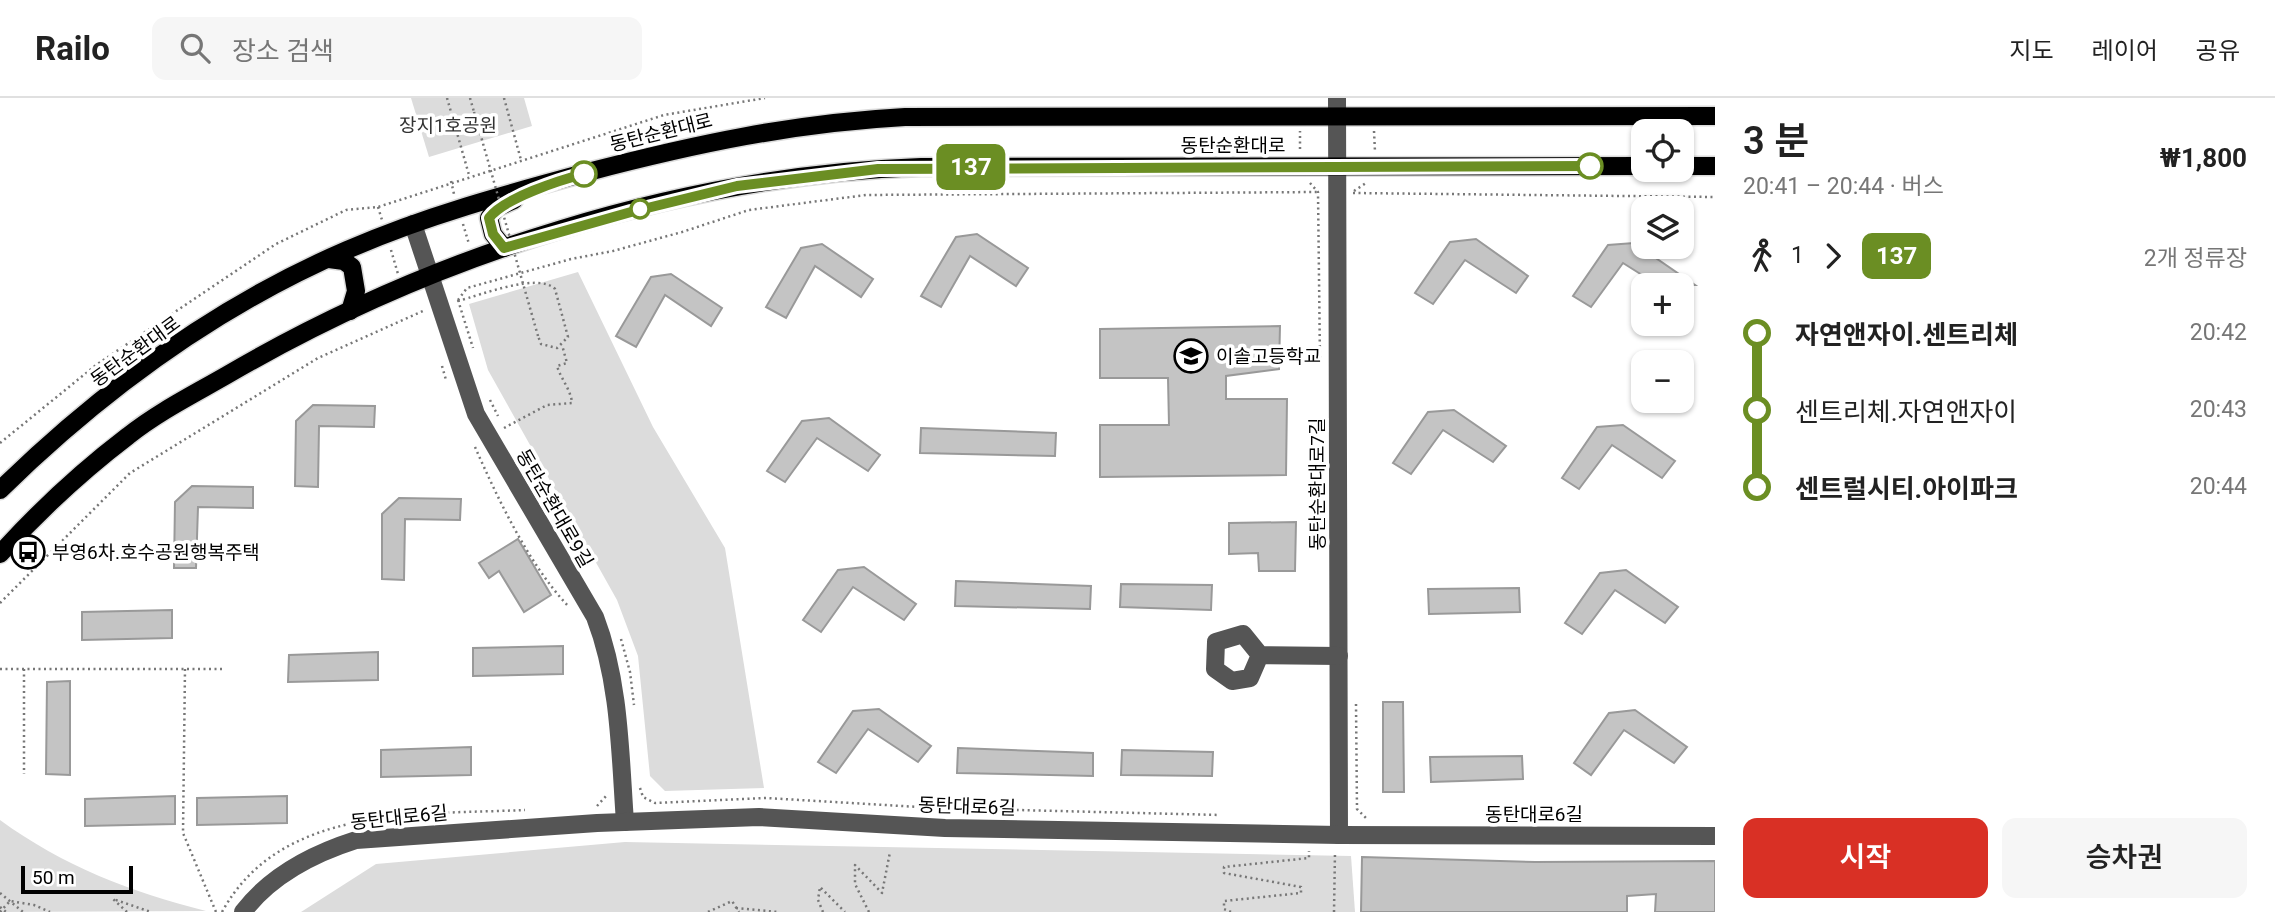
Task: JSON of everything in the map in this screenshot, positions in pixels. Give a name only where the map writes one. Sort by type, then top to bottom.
[{"type":"main road","name":"동탄순환대로","points":[[0,489],[75,421],[148,364],[250,299],[329,259],[386,234],[458,208],[723,138],[853,120],[919,117],[1300,116],[1337,125],[1374,116],[1715,116]]},
{"type":"main road","name":"동탄순환대로","points":[[0,554],[69,485],[130,434],[271,349],[401,287],[473,258],[703,194],[828,173],[921,167],[1631,166]]},
{"type":"main road","points":[[1694,166],[1715,166]]},
{"type":"main road","points":[[504,248],[493,234],[490,225],[489,218],[496,208],[559,180]]},
{"type":"main road","points":[[329,259],[344,261],[352,267],[356,291],[350,311]]},
{"type":"street","name":"동탄순환대로7길","points":[[1337,98],[1337,843]]},
{"type":"street","name":"동탄순환대로9길","points":[[413,224],[432,274],[455,356],[476,414],[595,617],[607,649],[614,679],[625,822]]},
{"type":"street","points":[[1261,655],[1339,656]]},
{"type":"street","name":"동탄대로6길","points":[[243,912],[270,883],[297,864],[327,849],[356,840],[625,822],[775,817],[945,828],[1337,843],[1715,836]]},
{"type":"path","points":[[447,98],[469,175]]},
{"type":"path","points":[[458,300],[533,281],[550,283],[555,289],[568,337],[562,345],[550,348],[541,344],[538,336],[474,112],[470,98]]},
{"type":"path","points":[[504,98],[521,160]]},
{"type":"path","points":[[0,443],[96,365],[264,251],[346,210],[378,207],[450,181],[664,115],[765,98]]},
{"type":"path","points":[[1300,116],[1300,180],[1314,185],[1318,192],[1320,369]]},
{"type":"path","points":[[1374,116],[1376,180],[1351,193],[1715,197]]},
{"type":"path","points":[[450,181],[473,258]]},
{"type":"path","points":[[458,300],[467,288],[682,232],[749,210],[866,195],[1318,192]]},
{"type":"path","points":[[378,207],[401,287]]},
{"type":"path","points":[[458,300],[474,353]]},
{"type":"path","points":[[0,603],[38,562],[141,466],[318,358],[426,309],[429,322]]},
{"type":"path","points":[[503,428],[547,405],[572,403],[557,366],[567,363],[562,345]]},
{"type":"path","points":[[440,361],[447,384]]},
{"type":"path","points":[[486,393],[498,416]]},
{"type":"path","points":[[470,436],[493,486],[552,589],[575,613]]},
{"type":"path","points":[[619,635],[630,672],[634,716]]},
{"type":"path","points":[[0,669],[224,669]]},
{"type":"path","points":[[24,669],[24,774]]},
{"type":"path","points":[[184,669],[183,833],[216,912]]},
{"type":"path","points":[[1356,700],[1357,809],[1361,815],[1371,819]]},
{"type":"path","points":[[640,779],[643,797],[655,803],[766,798],[936,808],[1225,815]]},
{"type":"path","points":[[595,807],[607,794]]},
{"type":"path","points":[[222,912],[260,867],[277,853],[317,832],[376,818],[526,810]]},
{"type":"path","points":[[1334,912],[1337,843]]},
{"type":"path","points":[[1231,912],[1224,909],[1224,901],[1301,893],[1301,887],[1224,873],[1224,867],[1308,858],[1309,851]]},
{"type":"path","points":[[869,912],[855,884],[855,864],[882,893],[890,852]]},
{"type":"path","points":[[822,912],[818,900],[820,887],[845,912]]},
{"type":"path","points":[[0,892],[23,912]]},
{"type":"path","points":[[127,912],[113,899],[151,912]]},
{"type":"path","points":[[2,910],[10,901]]},
{"type":"path","points":[[10,901],[34,905],[50,912]]},
{"type":"path","points":[[708,912],[732,901],[737,910],[778,912]]},
{"type":"green space","name":"장지1호공원","points":[[411,98],[524,98],[532,126],[429,157]]},
{"type":"green space","points":[[578,272],[653,427],[725,548],[764,788],[665,791],[650,776],[638,656],[617,600],[488,370],[469,304]]},
{"type":"green space","points":[[0,820],[48,851],[98,876],[206,911],[0,912]]},
{"type":"green space","points":[[625,842],[1351,856],[1355,912],[301,912],[376,864]]},
{"type":"building","points":[[977,234],[1028,268],[1016,286],[970,256],[941,307],[921,296],[956,237]]},
{"type":"building","points":[[1476,239],[1528,276],[1516,293],[1465,260],[1433,304],[1415,293],[1450,242]]},
{"type":"building","points":[[1631,243],[1631,259],[1657,259],[1678,273],[1639,273],[1623,263],[1591,307],[1573,296],[1608,245]]},
{"type":"building","points":[[822,244],[873,279],[861,297],[815,266],[786,318],[766,307],[801,248]]},
{"type":"building","points":[[671,274],[722,308],[711,326],[665,295],[636,347],[616,336],[651,277]]},
{"type":"building","points":[[1280,326],[1279,369],[1226,376],[1226,399],[1287,399],[1286,475],[1100,477],[1100,425],[1169,425],[1168,378],[1100,378],[1100,329]]},
{"type":"building","points":[[313,405],[375,406],[374,427],[319,426],[318,487],[295,486],[296,421]]},
{"type":"building","points":[[1454,410],[1506,446],[1493,462],[1443,430],[1411,474],[1393,463],[1428,412]]},
{"type":"building","points":[[829,418],[880,455],[868,471],[817,438],[785,482],[767,471],[802,421]]},
{"type":"building","points":[[1623,425],[1675,461],[1662,478],[1612,445],[1579,489],[1562,478],[1597,427]]},
{"type":"building","points":[[921,428],[1056,433],[1055,456],[920,453]]},
{"type":"building","points":[[192,486],[253,487],[253,508],[198,507],[196,568],[174,568],[175,502]]},
{"type":"building","points":[[399,498],[461,499],[460,520],[405,519],[404,580],[382,579],[382,514]]},
{"type":"building","points":[[1296,522],[1295,571],[1259,571],[1258,553],[1229,554],[1229,523]]},
{"type":"building","points":[[518,539],[551,595],[524,612],[499,571],[489,578],[479,563]]},
{"type":"building","points":[[864,567],[916,604],[904,620],[853,587],[821,632],[803,620],[838,570]]},
{"type":"building","points":[[1626,570],[1678,607],[1665,623],[1615,590],[1582,634],[1565,623],[1600,573]]},
{"type":"building","points":[[956,581],[1091,586],[1090,609],[955,606]]},
{"type":"building","points":[[1121,584],[1212,585],[1211,610],[1120,607]]},
{"type":"building","points":[[1519,588],[1520,612],[1429,614],[1428,589]]},
{"type":"building","points":[[172,610],[172,638],[82,640],[82,612]]},
{"type":"building","points":[[563,646],[563,674],[473,676],[473,648]]},
{"type":"building","points":[[378,652],[378,680],[288,682],[289,655]]},
{"type":"building","points":[[70,681],[70,775],[46,774],[47,682]]},
{"type":"building","points":[[1383,702],[1403,702],[1404,792],[1383,792]]},
{"type":"building","points":[[879,709],[931,746],[918,762],[868,729],[836,773],[818,762],[853,711]]},
{"type":"building","points":[[1635,710],[1687,747],[1674,763],[1624,730],[1591,775],[1574,763],[1609,713]]},
{"type":"building","points":[[471,747],[471,775],[381,777],[381,750]]},
{"type":"building","points":[[958,748],[1093,753],[1093,776],[957,773]]},
{"type":"building","points":[[1122,750],[1213,752],[1212,776],[1121,775]]},
{"type":"building","points":[[1522,756],[1523,779],[1431,782],[1430,757]]},
{"type":"building","points":[[175,796],[175,824],[85,826],[85,799]]},
{"type":"building","points":[[287,796],[287,823],[197,825],[197,798]]},
{"type":"building","points":[[1362,857],[1535,862],[1715,861],[1715,912],[1655,912],[1656,894],[1627,896],[1627,912],[1361,912]]},
{"type":"bus line","name":"137","points":[[584,174],[559,180],[496,208],[489,218],[493,234],[504,248],[631,212],[737,186],[878,169],[1590,166]]},
{"type":"place","name":"이솔고등학교","points":[[1191,356]]},
{"type":"place","name":"부영6차.호수공원행복주택","points":[[28,552]]}]
